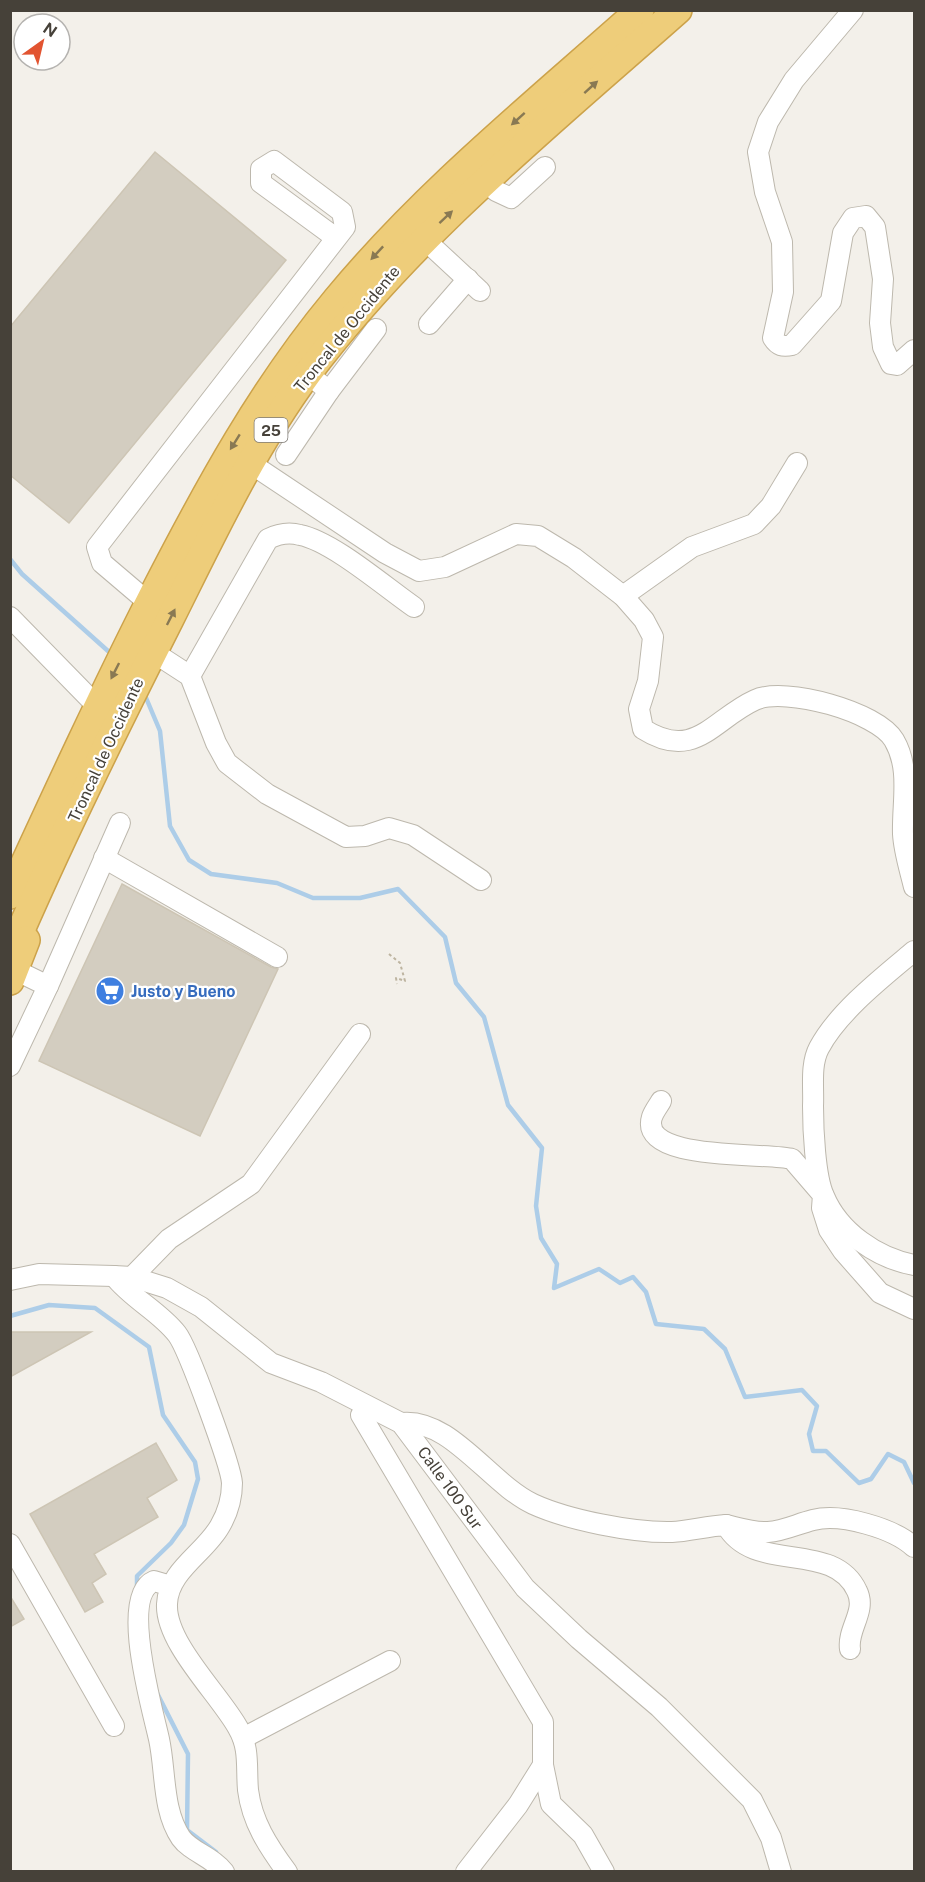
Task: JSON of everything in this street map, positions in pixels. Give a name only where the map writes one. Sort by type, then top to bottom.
[{"type":"highway","name":"Troncal de Occidente","points":[[10,896],[97,706],[149,603],[228,454],[285,366],[337,299],[421,207],[640,10]]},
{"type":"highway","name":"Troncal de Occidente","points":[[12,968],[57,854],[118,721],[250,463],[308,374],[369,299],[424,239],[678,10]]},
{"type":"street","points":[[853,10],[794,80],[768,122],[758,152],[765,192],[782,242],[784,269],[773,338],[776,343],[784,347],[792,345],[831,302],[843,233],[853,218],[866,216],[875,227],[883,279],[880,323],[886,358],[891,364],[897,365],[915,350]]},
{"type":"street","points":[[486,181],[496,191],[511,198],[545,166]]},
{"type":"street","points":[[149,603],[102,563],[97,547],[336,238]]},
{"type":"street","points":[[424,239],[474,285],[429,324]]},
{"type":"street","points":[[286,455],[329,391],[376,329]]},
{"type":"street","points":[[308,374],[329,391]]},
{"type":"street","points":[[250,463],[385,553],[419,572],[445,567],[516,534],[538,536],[623,596],[644,620],[653,636],[648,681],[639,709],[643,729],[661,740],[687,742],[757,699],[797,696],[864,717],[884,729],[894,739],[905,768],[903,836],[911,862],[915,887]]},
{"type":"street","points":[[623,596],[692,547],[753,524],[771,506],[797,463]]},
{"type":"street","points":[[190,676],[268,539],[279,534],[300,535],[325,544],[414,607]]},
{"type":"street","points":[[10,617],[97,706]]},
{"type":"street","points":[[153,652],[190,676],[216,743],[227,763],[267,794],[346,837],[365,836],[389,828],[413,835],[481,880]]},
{"type":"street","points":[[10,1066],[120,823]]},
{"type":"street","points":[[104,858],[277,957]]},
{"type":"street","points":[[915,951],[834,1026],[818,1049],[814,1065],[813,1129],[823,1195],[822,1208],[829,1230],[843,1251],[880,1293],[915,1309]]},
{"type":"street","points":[[12,968],[48,986]]},
{"type":"street","points":[[286,1872],[267,1844],[256,1820],[248,1790],[248,1757],[243,1738],[188,1660],[168,1615],[166,1605],[171,1586],[220,1527],[229,1506],[232,1481],[186,1346],[159,1314],[130,1293],[123,1276],[169,1239],[251,1184],[360,1034]]},
{"type":"street","points":[[661,1101],[651,1118],[652,1132],[662,1143],[683,1150],[792,1159],[823,1195],[845,1229],[894,1261],[915,1265]]},
{"type":"street","name":"Calle 100 Sur","points":[[10,1280],[39,1274],[123,1276],[185,1297],[271,1363],[321,1382],[401,1423],[525,1588],[579,1639],[659,1707],[753,1800],[771,1838],[781,1872]]},
{"type":"street","points":[[361,1415],[543,1722],[543,1765],[551,1804],[583,1835],[604,1872]]},
{"type":"street","points":[[401,1423],[416,1421],[433,1429],[456,1444],[510,1491],[559,1514],[645,1532],[675,1532],[726,1525],[765,1533],[790,1529],[813,1520],[834,1518],[889,1530],[915,1547]]},
{"type":"street","points":[[726,1525],[729,1531],[753,1549],[779,1557],[801,1558],[822,1564],[846,1577],[857,1591],[860,1606],[849,1641],[850,1649]]},
{"type":"street","points":[[10,1544],[114,1726]]},
{"type":"street","points":[[171,1586],[154,1581],[146,1588],[140,1609],[140,1659],[160,1741],[170,1813],[181,1839],[224,1872]]},
{"type":"street","points":[[243,1738],[390,1661]]},
{"type":"street","points":[[466,1872],[518,1805],[543,1765]]},
{"type":"path","points":[[390,954],[400,963],[405,981],[396,978],[397,984]]},
{"type":"building","points":[[155,152],[286,260],[69,523],[10,475],[10,327]]},
{"type":"building","points":[[122,884],[278,969],[200,1136],[39,1061]]},
{"type":"building","points":[[10,1332],[91,1332],[10,1377]]},
{"type":"building","points":[[156,1443],[177,1480],[147,1498],[158,1517],[94,1554],[106,1574],[92,1583],[103,1602],[85,1612],[30,1514]]},
{"type":"building","points":[[10,1596],[24,1619],[10,1627]]},
{"type":"waterway","points":[[10,559],[22,574],[108,651]]},
{"type":"waterway","points":[[144,693],[160,731],[170,826],[189,860],[211,874],[277,883],[313,898],[360,898],[398,889],[445,937],[456,983],[484,1017],[508,1105],[542,1148],[536,1206],[541,1238],[557,1264],[554,1288],[599,1269],[620,1283],[633,1277],[646,1292],[656,1324],[704,1329],[725,1349],[745,1397],[802,1390],[817,1406],[809,1434],[813,1451],[826,1451],[859,1483],[871,1479],[888,1454],[904,1462],[914,1483]]},
{"type":"waterway","points":[[10,1316],[49,1305],[95,1308],[149,1347],[163,1415],[195,1462],[198,1479],[184,1525],[171,1543],[137,1576],[137,1590]]},
{"type":"waterway","points":[[157,1693],[188,1754],[187,1830],[216,1852]]},
{"type":"place","name":"Justo y Bueno","points":[[110,991]]}]
